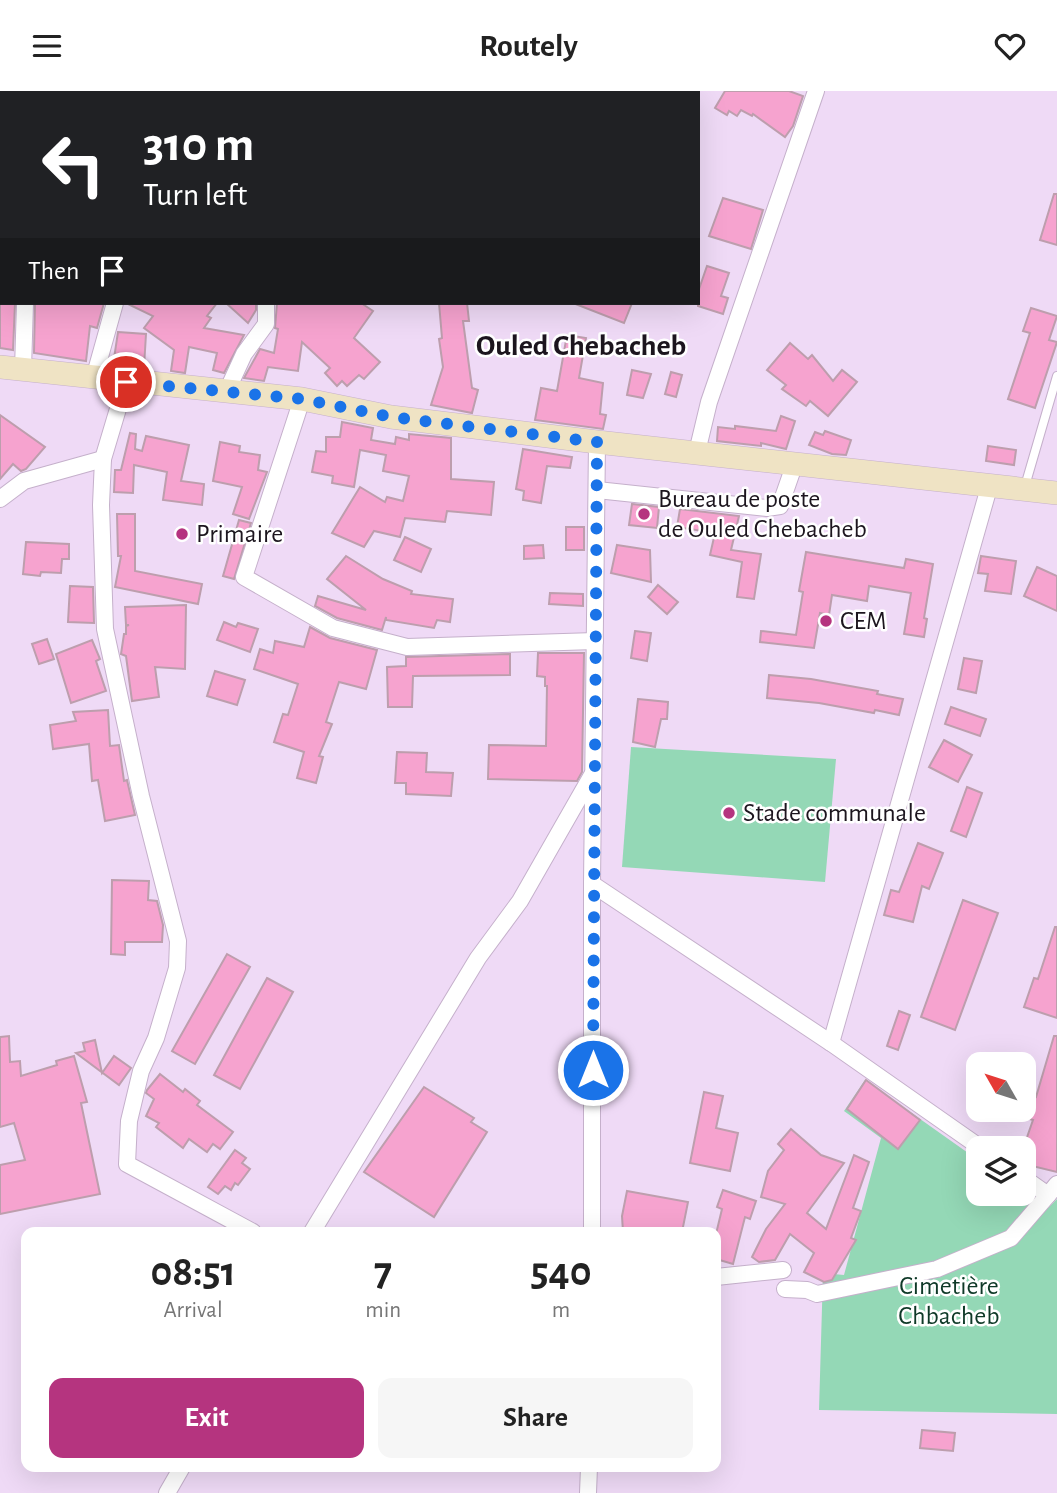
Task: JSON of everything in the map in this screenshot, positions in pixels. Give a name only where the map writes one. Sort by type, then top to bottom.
[{"type":"main road","points":[[0,367],[302,399],[391,417],[597,442],[1057,492]]},
{"type":"street","points":[[697,452],[709,402],[816,91]]},
{"type":"street","points":[[23,369],[24,305]]},
{"type":"street","points":[[94,378],[114,305]]},
{"type":"street","points":[[227,391],[244,354],[266,324],[267,305]]},
{"type":"street","points":[[126,382],[103,459],[101,505],[105,629],[141,796],[178,941],[177,968],[156,1038],[141,1071],[129,1121],[127,1164],[244,1227]]},
{"type":"street","points":[[302,399],[244,577],[333,628],[407,647],[595,641]]},
{"type":"street","points":[[592,1227],[592,884],[597,442]]},
{"type":"street","points":[[0,499],[24,481],[103,459]]},
{"type":"street","points":[[597,490],[767,508],[780,506],[795,463]]},
{"type":"street","points":[[831,1043],[990,484]]},
{"type":"street","points":[[315,1227],[478,958],[520,901],[593,773]]},
{"type":"street","points":[[592,884],[831,1043],[966,1138]]},
{"type":"street","points":[[785,1289],[807,1290],[817,1294],[937,1269],[1010,1238],[1053,1190],[1036,1183]]},
{"type":"street","points":[[721,1276],[783,1270]]},
{"type":"street","points":[[167,1493],[179,1472]]},
{"type":"street","points":[[589,1472],[589,1493]]},
{"type":"lane","points":[[1024,489],[1057,376]]},
{"type":"green space","name":"Stade communale","points":[[631,747],[836,759],[825,882],[622,867]]},
{"type":"green space","name":"Cimetière Chbacheb","points":[[865,1080],[966,1152],[966,1206],[1036,1206],[1036,1200],[1048,1208],[1057,1199],[1057,1414],[819,1410],[823,1273],[844,1275],[881,1138],[844,1111]]},
{"type":"building","points":[[725,91],[789,91],[803,96],[793,126],[785,137],[753,114],[752,116],[741,110],[737,116],[729,111],[727,115],[715,108]]},
{"type":"building","points":[[1054,194],[1057,194],[1057,245],[1040,240]]},
{"type":"building","points":[[723,198],[763,210],[751,249],[709,236]]},
{"type":"building","points":[[707,266],[729,273],[721,296],[728,298],[723,314],[698,306],[700,286]]},
{"type":"building","points":[[0,305],[15,305],[13,350],[0,348]]},
{"type":"building","points":[[35,305],[103,305],[97,328],[90,326],[86,361],[34,353]]},
{"type":"building","points":[[130,305],[215,305],[207,316],[211,318],[204,328],[244,335],[224,373],[213,370],[217,353],[189,347],[185,373],[171,371],[174,350],[144,328],[153,316]]},
{"type":"building","points":[[228,305],[256,305],[248,323]]},
{"type":"building","points":[[277,305],[364,305],[373,311],[354,338],[380,362],[364,379],[359,375],[347,386],[342,381],[337,386],[325,373],[330,368],[302,342],[298,371],[268,367],[264,381],[244,378],[260,349],[274,353],[278,329],[275,328]]},
{"type":"building","points":[[439,305],[467,305],[469,321],[463,321],[472,388],[478,390],[472,413],[431,405],[443,367],[439,339],[442,338]]},
{"type":"building","points":[[578,305],[631,305],[624,323]]},
{"type":"building","points":[[1031,308],[1057,316],[1049,340],[1057,342],[1035,408],[1008,399],[1030,333],[1023,331]]},
{"type":"building","points":[[118,332],[146,334],[144,367],[113,365]]},
{"type":"building","points":[[567,335],[586,338],[579,378],[603,383],[600,414],[606,415],[603,429],[535,420],[541,388],[557,391]]},
{"type":"building","points":[[790,343],[808,359],[812,355],[833,381],[842,370],[857,382],[828,416],[810,401],[806,406],[782,389],[786,385],[767,370]]},
{"type":"building","points":[[632,370],[651,374],[643,398],[627,395]]},
{"type":"building","points":[[671,372],[682,375],[676,397],[665,394]]},
{"type":"building","points":[[0,415],[45,447],[26,469],[21,471],[13,464],[0,479]]},
{"type":"building","points":[[781,416],[795,421],[786,449],[761,443],[761,446],[717,441],[718,427],[735,429],[735,426],[776,431]]},
{"type":"building","points":[[342,422],[373,428],[371,440],[395,444],[396,437],[409,440],[409,434],[451,438],[451,479],[494,482],[491,515],[447,511],[445,522],[405,518],[400,537],[374,531],[364,547],[332,533],[360,487],[385,502],[387,497],[403,501],[409,476],[383,471],[386,455],[360,450],[354,487],[332,483],[333,476],[312,472],[316,451],[326,452],[326,437],[340,437]]},
{"type":"building","points":[[825,431],[851,440],[846,455],[832,454],[809,445],[815,432],[823,435]]},
{"type":"building","points":[[130,433],[136,434],[135,449],[142,451],[146,436],[189,445],[181,481],[204,484],[202,505],[163,500],[167,472],[134,465],[133,493],[114,492],[115,470],[121,470]]},
{"type":"building","points":[[220,442],[240,446],[239,452],[260,455],[258,470],[267,472],[249,519],[233,514],[242,487],[213,481]]},
{"type":"building","points":[[988,446],[1016,450],[1014,465],[986,461]]},
{"type":"building","points":[[523,449],[572,457],[570,468],[547,466],[541,503],[523,500],[524,491],[516,489]]},
{"type":"building","name":"Bureau de poste de Ouled Chebacheb","points":[[632,504],[659,507],[657,528],[629,525]]},
{"type":"building","points":[[680,509],[739,516],[731,550],[761,554],[754,599],[737,597],[742,562],[710,555],[715,533],[677,527]]},
{"type":"building","points":[[117,514],[135,514],[135,571],[202,584],[198,604],[115,587],[121,556],[118,556]]},
{"type":"building","points":[[239,520],[251,523],[234,579],[223,576]]},
{"type":"building","points":[[566,527],[584,527],[584,550],[566,550]]},
{"type":"building","points":[[405,537],[431,549],[421,572],[394,560]]},
{"type":"building","points":[[26,542],[69,544],[69,559],[62,559],[61,573],[41,572],[40,576],[23,574]]},
{"type":"building","points":[[543,545],[544,558],[524,559],[524,546]]},
{"type":"building","points":[[617,545],[650,550],[651,582],[611,573]]},
{"type":"building","points":[[806,552],[904,568],[906,559],[933,564],[924,618],[927,619],[924,637],[904,634],[911,593],[869,586],[867,601],[832,595],[829,615],[820,613],[814,648],[760,642],[761,631],[796,635],[803,592],[799,591]]},
{"type":"building","points":[[346,556],[383,579],[412,591],[411,594],[453,599],[450,622],[437,620],[434,628],[386,620],[386,617],[382,630],[337,618],[315,606],[318,596],[366,610],[327,579]]},
{"type":"building","points":[[981,556],[1016,561],[1011,594],[985,591],[988,574],[978,573]]},
{"type":"building","points":[[1037,567],[1057,576],[1057,611],[1024,596]]},
{"type":"building","points":[[658,585],[678,602],[667,614],[648,597]]},
{"type":"building","points":[[70,586],[93,587],[94,623],[68,622]]},
{"type":"building","points":[[550,593],[583,594],[583,606],[549,604]]},
{"type":"building","points":[[186,605],[185,669],[155,667],[159,697],[132,701],[126,656],[121,654],[126,626],[129,625],[126,625],[125,607]]},
{"type":"building","points":[[224,622],[236,627],[238,623],[258,629],[250,652],[217,640]]},
{"type":"building","points":[[310,627],[330,638],[377,650],[366,689],[339,682],[326,722],[332,724],[319,756],[323,757],[316,783],[297,778],[304,752],[274,742],[283,714],[288,715],[298,684],[254,669],[260,649],[273,653],[275,641],[304,647]]},
{"type":"building","points":[[635,631],[651,633],[647,661],[631,658]]},
{"type":"building","points":[[47,639],[54,659],[39,664],[32,644]]},
{"type":"building","points":[[92,640],[100,659],[96,661],[106,691],[71,703],[56,654]]},
{"type":"building","points":[[538,653],[584,653],[582,772],[577,781],[488,779],[489,745],[546,746],[547,686],[545,677],[537,676]]},
{"type":"building","points":[[510,654],[510,675],[413,676],[412,707],[388,707],[387,667],[406,666],[406,657]]},
{"type":"building","points":[[964,658],[982,661],[976,693],[958,689]]},
{"type":"building","points":[[215,671],[245,680],[237,705],[207,696]]},
{"type":"building","points":[[769,675],[811,679],[878,691],[877,694],[903,699],[899,715],[767,698]]},
{"type":"building","points":[[638,699],[668,702],[667,719],[661,719],[655,747],[633,742]]},
{"type":"building","points":[[951,707],[986,719],[980,736],[945,724]]},
{"type":"building","points":[[108,710],[110,746],[119,745],[124,781],[127,780],[135,815],[105,821],[98,780],[92,781],[89,744],[53,749],[50,725],[76,721],[73,712]]},
{"type":"building","points":[[944,740],[972,755],[958,782],[929,767]]},
{"type":"building","points":[[397,752],[427,753],[426,772],[453,773],[451,796],[406,794],[406,783],[395,783]]},
{"type":"building","points":[[967,787],[982,793],[966,837],[951,831]]},
{"type":"building","points":[[918,843],[943,853],[929,889],[922,886],[913,922],[884,915],[891,890],[899,892]]},
{"type":"building","points":[[112,880],[149,881],[148,900],[157,901],[163,925],[162,942],[125,942],[125,955],[111,954]]},
{"type":"building","points":[[963,900],[998,913],[955,1030],[921,1017]]},
{"type":"building","points":[[1055,927],[1057,1018],[1024,1007],[1034,978],[1038,979]]},
{"type":"building","points":[[227,954],[250,967],[195,1064],[172,1051]]},
{"type":"building","points":[[267,978],[293,992],[240,1089],[214,1075]]},
{"type":"building","points":[[899,1011],[910,1015],[898,1050],[887,1046]]},
{"type":"building","points":[[9,1036],[10,1062],[20,1061],[21,1076],[57,1065],[56,1061],[74,1056],[87,1102],[81,1103],[100,1194],[0,1214],[0,1165],[25,1160],[14,1123],[0,1127],[0,1037]]},
{"type":"building","points":[[1054,1036],[1057,1036],[1057,1172],[1036,1167],[1036,1136],[1027,1136],[1032,1122],[1036,1122],[1036,1097]]},
{"type":"building","points":[[95,1040],[102,1072],[76,1053],[85,1051],[83,1043]]},
{"type":"building","points":[[114,1056],[131,1068],[119,1085],[102,1073]]},
{"type":"building","points":[[160,1074],[183,1092],[185,1089],[200,1101],[197,1105],[233,1132],[220,1149],[213,1144],[207,1152],[189,1139],[183,1148],[156,1127],[159,1123],[146,1116],[154,1099],[146,1093],[147,1090]]},
{"type":"building","points":[[866,1080],[920,1120],[898,1149],[847,1109]]},
{"type":"building","points":[[424,1087],[474,1118],[471,1122],[487,1132],[434,1217],[364,1172]]},
{"type":"building","points":[[704,1092],[723,1096],[716,1128],[738,1133],[730,1171],[690,1163]]},
{"type":"building","points":[[791,1129],[821,1155],[844,1163],[807,1213],[826,1229],[854,1155],[869,1162],[853,1208],[861,1211],[851,1238],[856,1240],[832,1280],[824,1282],[804,1272],[814,1253],[790,1234],[775,1260],[759,1262],[752,1257],[766,1229],[785,1204],[761,1197],[768,1171],[784,1150],[778,1144]]},
{"type":"building","points":[[235,1150],[246,1158],[242,1163],[250,1169],[238,1185],[235,1183],[231,1190],[225,1186],[218,1194],[208,1187]]},
{"type":"building","points":[[723,1190],[756,1201],[750,1219],[745,1217],[733,1264],[721,1260],[721,1227],[718,1227],[722,1209],[717,1207]]},
{"type":"building","points":[[627,1191],[688,1202],[683,1227],[623,1227]]},
{"type":"building","points":[[922,1430],[955,1433],[953,1451],[920,1448]]},
{"type":"place","name":"Bureau de poste de Ouled Chebacheb","points":[[644,514]]},
{"type":"place","name":"Primaire","points":[[182,534]]},
{"type":"place","name":"CEM","points":[[826,621]]},
{"type":"place","name":"Stade communale","points":[[729,813]]},
{"type":"district","name":"Ouled Chebacheb","points":[[581,346]]},
{"type":"route","points":[[126,382],[302,399],[391,417],[597,442],[592,884],[593,1070]]}]
